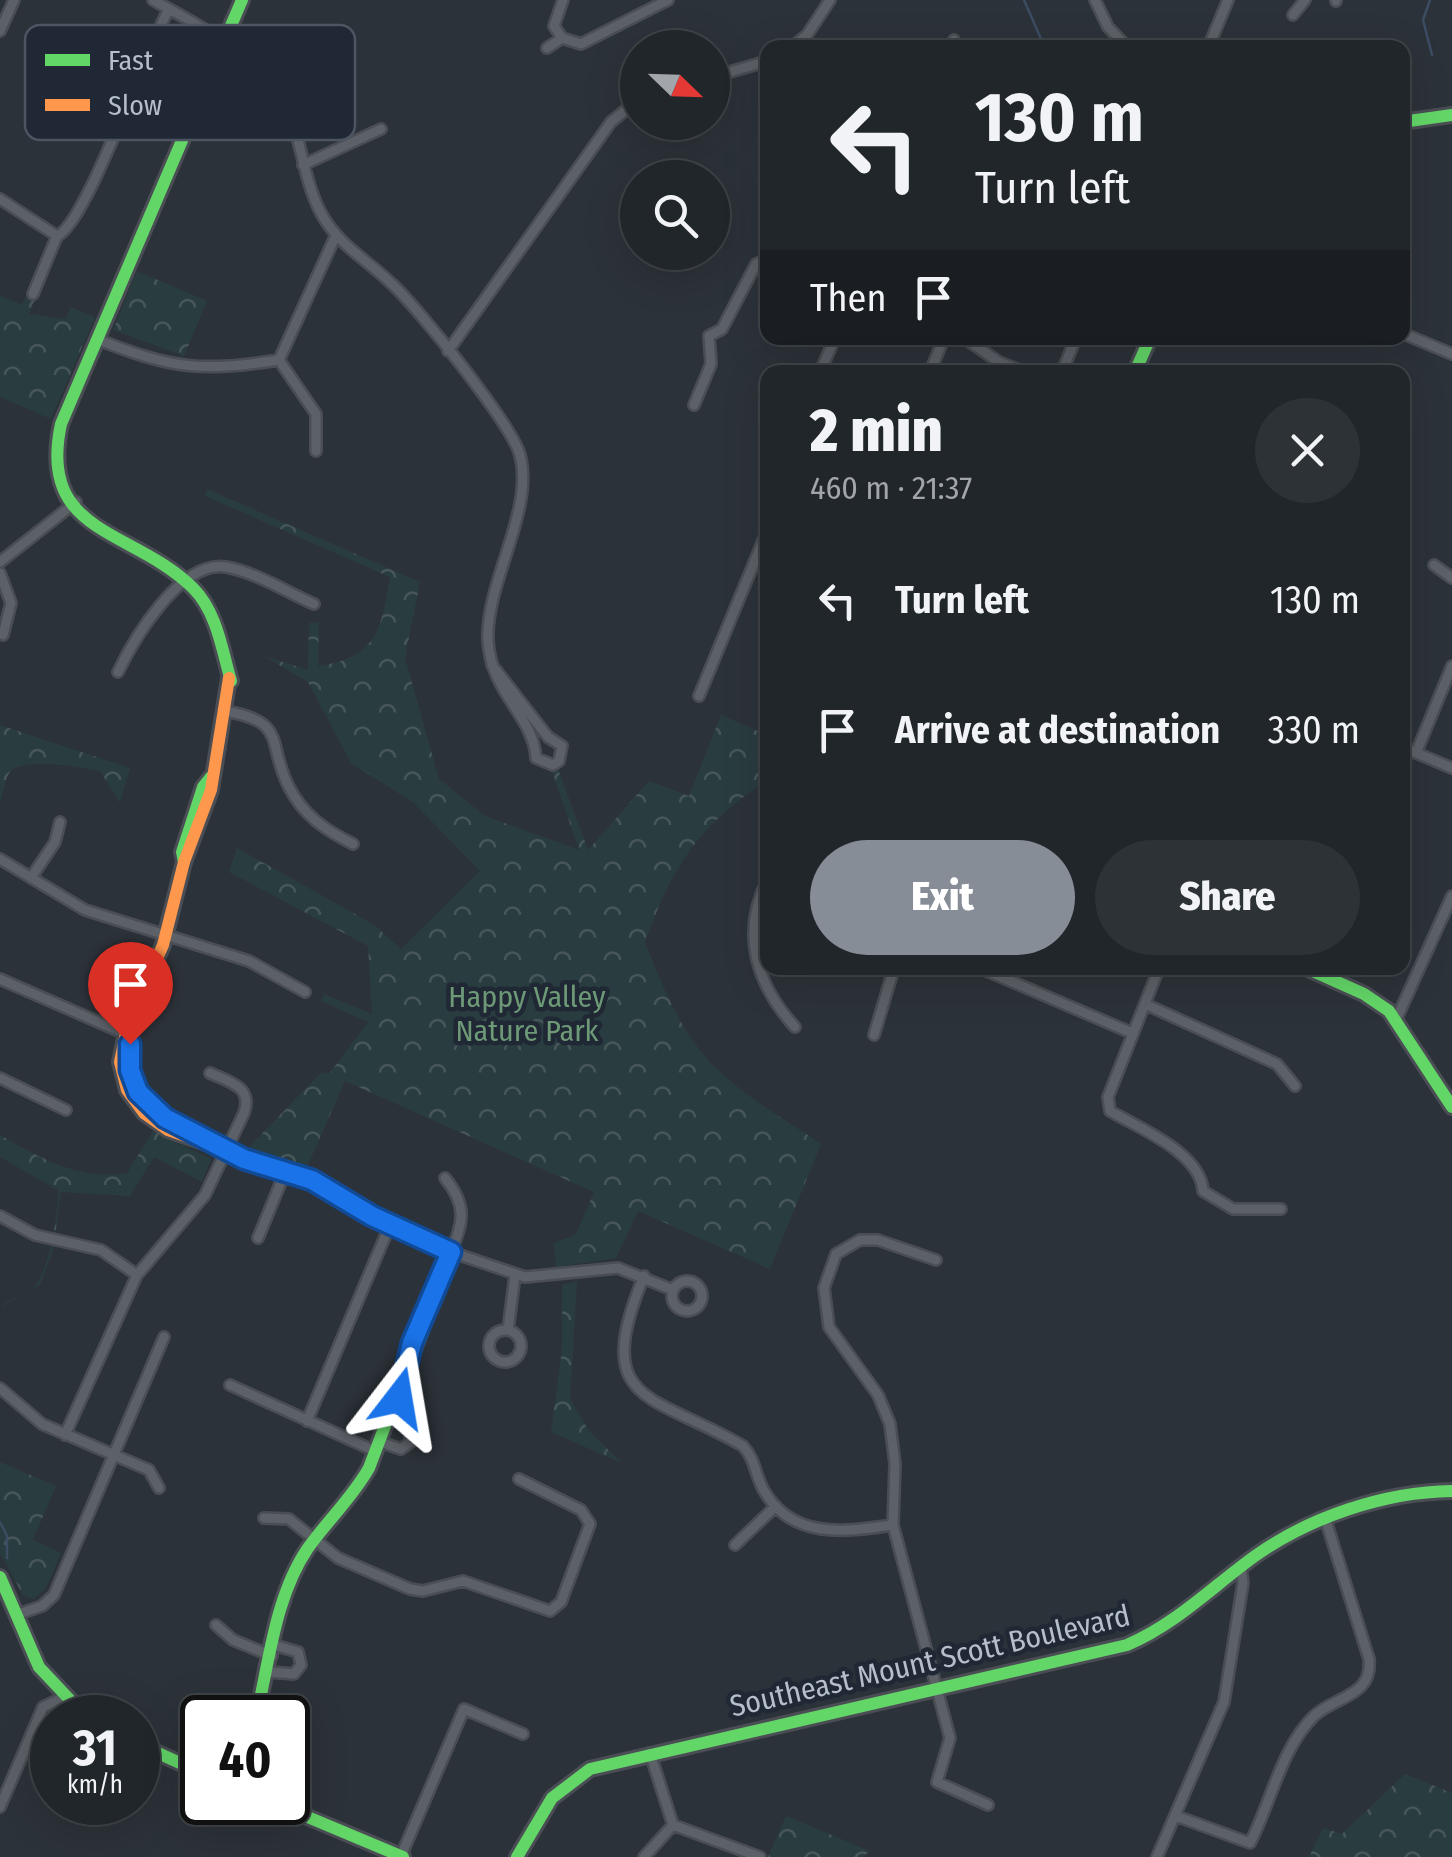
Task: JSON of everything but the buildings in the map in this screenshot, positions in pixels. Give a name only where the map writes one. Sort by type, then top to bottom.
[{"type":"street","points":[[0,31],[14,0]]},
{"type":"street","points":[[154,0],[196,25]]},
{"type":"street","points":[[232,25],[242,0]]},
{"type":"street","points":[[562,0],[554,26],[562,38],[575,44],[590,41],[668,0]]},
{"type":"street","points":[[800,40],[830,0]]},
{"type":"street","points":[[1095,0],[1108,27],[1120,40]]},
{"type":"street","points":[[1211,40],[1228,0]]},
{"type":"street","points":[[1293,15],[1305,0]]},
{"type":"street","points":[[160,25],[169,9]]},
{"type":"street","points":[[547,48],[562,38]]},
{"type":"street","points":[[730,72],[760,63]]},
{"type":"street","points":[[1410,121],[1452,114]]},
{"type":"street","points":[[448,351],[620,115]]},
{"type":"street","points":[[303,166],[382,130]]},
{"type":"street","points":[[33,294],[57,236],[72,223],[112,140]]},
{"type":"street","points":[[183,140],[56,436],[55,482],[73,504],[184,585],[206,612],[222,642],[230,678],[229,712],[196,837],[184,862],[128,1035],[130,1070],[146,1103],[165,1118],[216,1141],[227,1152],[324,1185],[390,1225],[451,1252],[464,1252],[516,1275],[548,1278],[596,1266],[628,1269],[674,1290]]},
{"type":"street","points":[[294,140],[316,205],[336,235],[395,286],[510,434],[522,468],[489,621],[492,666],[497,684],[528,732],[536,758],[553,765],[559,761],[562,746],[548,738],[492,666]]},
{"type":"street","points":[[0,199],[57,236]]},
{"type":"street","points":[[280,360],[336,235]]},
{"type":"street","points":[[694,405],[711,364],[709,336],[722,329],[760,262]]},
{"type":"street","points":[[1410,337],[1452,354]]},
{"type":"street","points":[[98,340],[149,360],[194,369],[280,360]]},
{"type":"street","points":[[974,345],[1006,365]]},
{"type":"street","points":[[280,360],[312,402],[316,414],[316,451]]},
{"type":"street","points":[[0,562],[73,504]]},
{"type":"street","points":[[698,696],[760,547]]},
{"type":"street","points":[[1434,565],[1452,578]]},
{"type":"street","points":[[118,672],[142,626],[184,585],[211,568],[224,567],[314,604]]},
{"type":"street","points":[[0,573],[11,603],[3,635]]},
{"type":"street","points":[[1416,753],[1452,666]]},
{"type":"street","points":[[229,712],[257,719],[270,729],[284,777],[298,802],[319,825],[353,844]]},
{"type":"street","points":[[1410,751],[1452,768]]},
{"type":"street","points":[[32,878],[55,842],[60,822]]},
{"type":"street","points":[[0,859],[85,910],[249,962],[306,992]]},
{"type":"street","points":[[1396,1020],[1452,896]]},
{"type":"street","points":[[760,900],[754,916],[755,959],[760,974]]},
{"type":"street","points":[[760,975],[764,986],[795,1027]]},
{"type":"street","points":[[874,1035],[892,975]]},
{"type":"street","points":[[996,975],[1132,1033]]},
{"type":"street","points":[[1156,975],[1108,1097],[1110,1111],[1148,1129],[1188,1160],[1202,1178],[1203,1191],[1222,1205],[1281,1208]]},
{"type":"street","points":[[1322,975],[1364,994],[1396,1020],[1452,1107]]},
{"type":"street","points":[[0,979],[128,1035]]},
{"type":"street","points":[[1146,1004],[1277,1064],[1295,1086]]},
{"type":"street","points":[[65,1435],[136,1275],[194,1210],[227,1152],[248,1099],[240,1087],[210,1073]]},
{"type":"street","points":[[0,1078],[66,1110]]},
{"type":"street","points":[[258,1238],[286,1170]]},
{"type":"street","points":[[261,1695],[287,1588],[316,1540],[353,1496],[378,1447],[391,1417],[412,1343],[462,1227],[463,1208],[445,1178]]},
{"type":"street","points":[[0,1216],[35,1235],[101,1250],[136,1275]]},
{"type":"street","points":[[306,1420],[390,1225]]},
{"type":"street","points":[[936,1260],[886,1242],[860,1240],[836,1254],[826,1276],[829,1327],[878,1395],[890,1424],[895,1464],[893,1525],[950,1738],[937,1782],[988,1805]]},
{"type":"street","points":[[508,1330],[516,1275]]},
{"type":"street","points":[[644,1276],[622,1340],[630,1376],[659,1408],[743,1446],[776,1506],[803,1525],[827,1532],[893,1525]]},
{"type":"street","points":[[16,1615],[42,1606],[54,1594],[164,1337]]},
{"type":"street","points":[[230,1385],[378,1447],[401,1448],[411,1442],[409,1426],[391,1417]]},
{"type":"street","points":[[0,1388],[32,1418],[149,1470],[159,1488]]},
{"type":"street","points":[[264,1518],[289,1518],[338,1558],[410,1589],[432,1590],[463,1582],[550,1611],[561,1602],[590,1524],[582,1510],[519,1479]]},
{"type":"street","name":"Southeast Mount Scott Boulevard","points":[[517,1857],[552,1798],[572,1780],[602,1765],[1136,1641],[1283,1539],[1326,1521],[1414,1494],[1452,1491]]},
{"type":"street","points":[[734,1545],[776,1506]]},
{"type":"street","points":[[1176,1816],[1250,1843],[1288,1756],[1308,1723],[1328,1705],[1356,1692],[1367,1680],[1368,1659],[1326,1521]]},
{"type":"street","points":[[1157,1857],[1228,1686],[1244,1583],[1241,1566]]},
{"type":"street","points":[[0,1576],[32,1654],[63,1695]]},
{"type":"street","points":[[216,1626],[234,1640],[273,1651],[294,1650],[302,1660],[294,1674],[269,1672]]},
{"type":"street","points":[[310,1818],[402,1856],[464,1709],[522,1734]]},
{"type":"street","points":[[0,1807],[30,1737]]},
{"type":"street","points":[[650,1753],[674,1825]]},
{"type":"street","points":[[674,1825],[760,1856]]},
{"type":"street","points":[[644,1857],[674,1825]]},
{"type":"street","name":"Southeast Mount Scott Boulevard","points":[[526,1857],[534,1829]]},
{"type":"green space","points":[[137,271],[207,301],[184,356],[113,330]]},
{"type":"green space","points":[[27,294],[36,298],[29,314],[65,319],[71,307],[95,317],[51,419],[0,397],[0,296],[22,305]]},
{"type":"green space","name":"Happy Valley Nature Park","points":[[207,489],[420,582],[405,658],[439,779],[485,816],[579,850],[552,771],[558,769],[588,850],[649,781],[689,796],[721,715],[760,732],[760,786],[723,814],[690,850],[665,892],[645,943],[677,1015],[703,1054],[743,1092],[821,1144],[770,1269],[638,1211],[616,1258],[556,1267],[554,1243],[576,1234],[594,1192],[345,1081],[307,1167],[247,1149],[322,1072],[329,1074],[368,1022],[321,1001],[324,994],[372,1014],[368,946],[229,872],[237,848],[373,924],[401,949],[480,871],[414,803],[351,763],[308,682],[264,656],[308,670],[309,623],[319,622],[318,666],[353,656],[373,638],[379,626],[390,577],[205,496]]},
{"type":"green space","points":[[0,725],[130,768],[120,803],[100,771],[39,764],[10,772],[0,804]]},
{"type":"green space","points":[[153,1131],[211,1159],[202,1182],[154,1157],[130,1196],[61,1192],[53,1250],[40,1285],[0,1308],[39,1281],[52,1241],[58,1190],[0,1157],[0,1135],[61,1166],[110,1175],[127,1173]]},
{"type":"green space","points":[[577,1281],[570,1399],[589,1431],[622,1463],[551,1432],[562,1349],[562,1285]]},
{"type":"green space","points":[[0,1462],[56,1486],[33,1540],[61,1553],[46,1588],[34,1599],[23,1595],[0,1553]]},
{"type":"green space","points":[[1405,1774],[1452,1793],[1452,1857],[1309,1857],[1323,1828],[1342,1834]]},
{"type":"green space","points":[[786,1816],[870,1851],[863,1857],[768,1857]]},
{"type":"waterway","points":[[1024,0],[1042,40]]},
{"type":"waterway","points":[[1430,0],[1423,20],[1432,55]]},
{"type":"waterway","points":[[0,1522],[7,1536],[7,1558]]},
{"type":"traffic: fast","points":[[231,25],[242,0]]},
{"type":"traffic: fast","points":[[1410,121],[1452,115]]},
{"type":"traffic: fast","points":[[182,140],[61,424],[57,460],[63,488],[76,509],[95,525],[169,568],[201,598],[218,632],[231,681]]},
{"type":"traffic: fast","points":[[1138,365],[1147,345]]},
{"type":"traffic: fast","points":[[184,862],[182,852],[203,787],[211,777]]},
{"type":"traffic: fast","points":[[1322,975],[1364,994],[1389,1011],[1452,1107]]},
{"type":"traffic: fast","points":[[128,1035],[132,1077],[141,1095],[163,1115],[227,1152]]},
{"type":"traffic: fast","points":[[261,1695],[274,1630],[288,1587],[308,1548],[369,1468],[451,1252],[374,1217],[316,1181],[288,1171]]},
{"type":"traffic: fast","points":[[517,1857],[552,1798],[590,1769],[1127,1645],[1162,1627],[1255,1556],[1299,1530],[1374,1502],[1452,1491]]},
{"type":"traffic: fast","points":[[0,1577],[39,1667],[65,1695]]},
{"type":"traffic: fast","points":[[160,1754],[180,1763]]},
{"type":"traffic: fast","points":[[310,1818],[403,1857]]},
{"type":"traffic: slow","points":[[229,678],[211,790],[184,862],[163,945],[128,1023],[120,1062],[127,1090],[144,1113],[168,1130],[288,1171]]},
{"type":"route","points":[[130,1044],[133,1080],[155,1112],[216,1141],[227,1152],[312,1180],[372,1216],[451,1252],[412,1343],[399,1398]]}]
